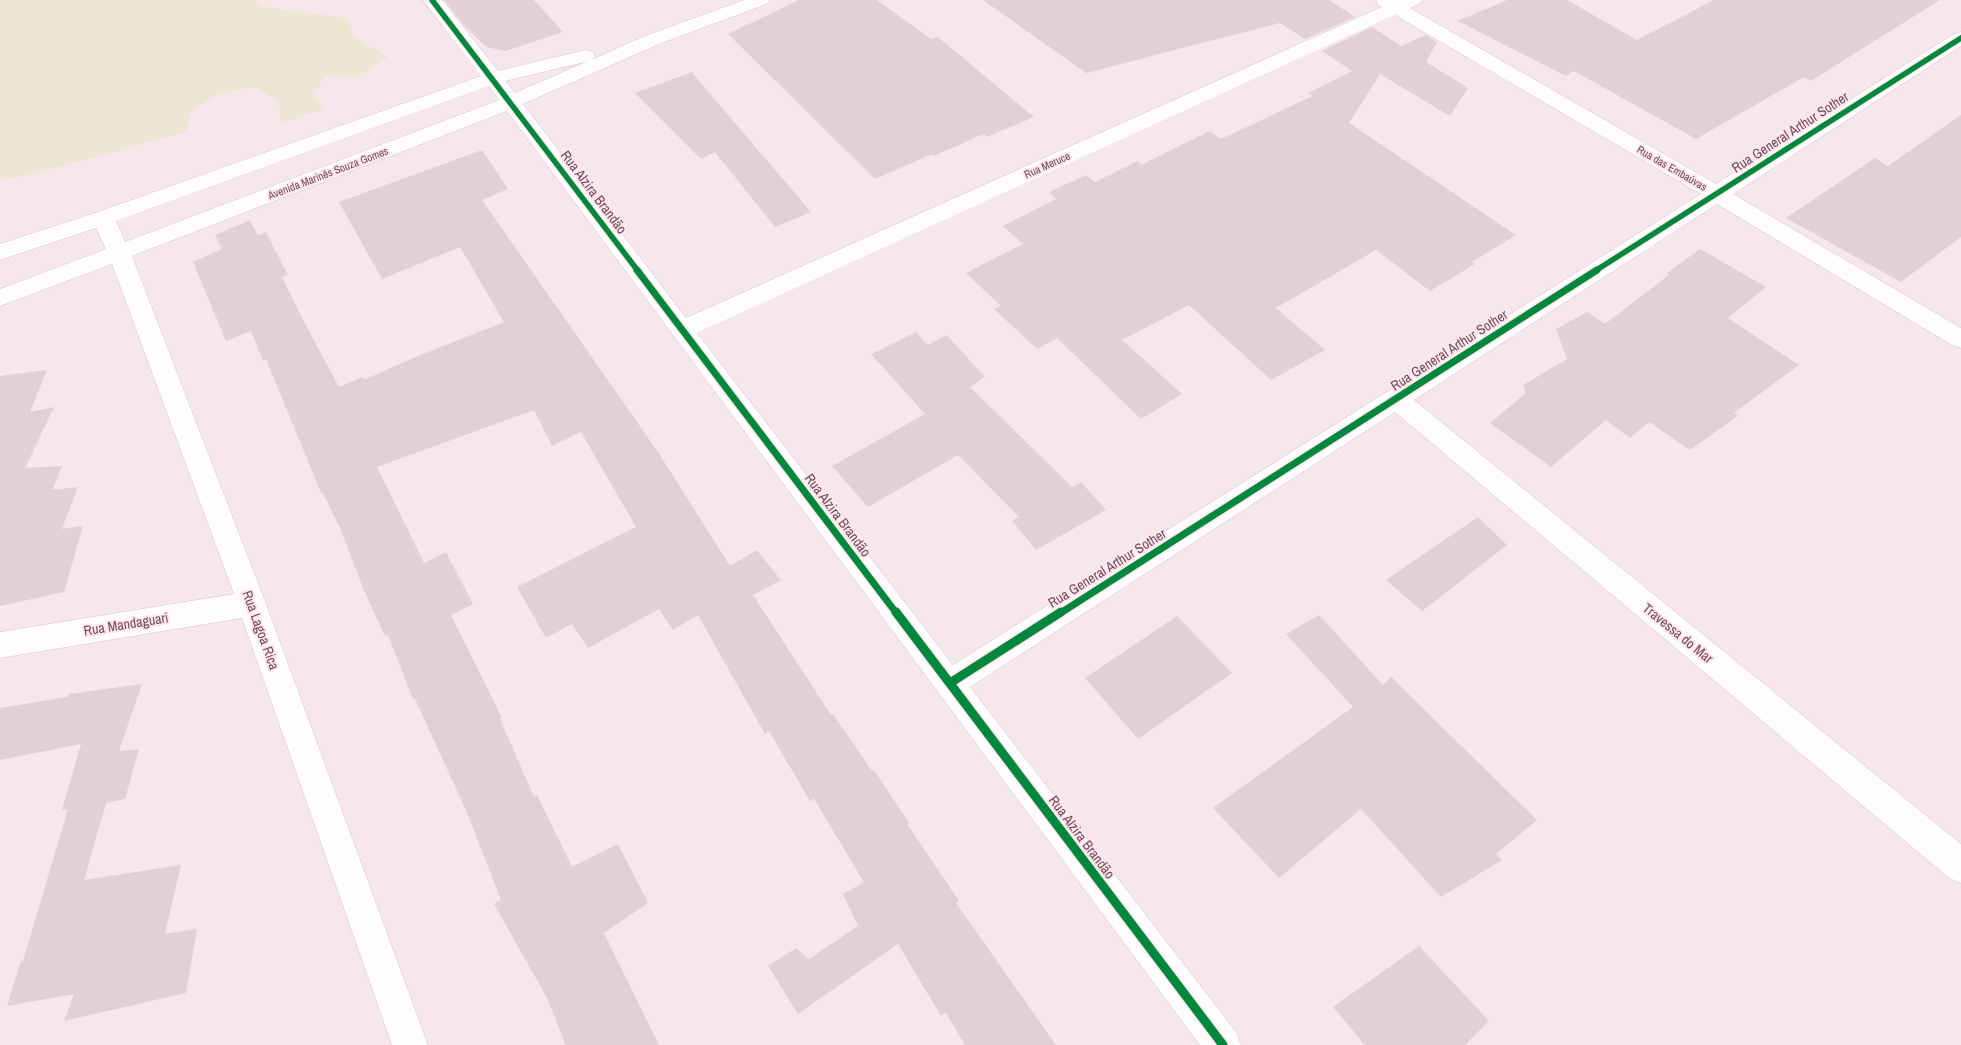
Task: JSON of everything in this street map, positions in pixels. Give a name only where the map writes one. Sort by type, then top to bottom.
[{"type":"street","name":"Rua Alzira Brandão","points":[[432,0],[493,78],[1223,1045]]},
{"type":"street","name":"Avenida Marinês Souza Gomes","points":[[0,298],[119,254],[511,102],[652,40],[761,0]]},
{"type":"street","name":"Rua das Embaúvas","points":[[1397,3],[1961,339]]},
{"type":"street","name":"Rua Meruce","points":[[682,330],[1397,3]]},
{"type":"street","name":"Rua General Arthur Sother","points":[[950,683],[1961,38]]},
{"type":"street","name":"Avenida Marinês Souza Gomes","points":[[0,252],[103,218],[493,78],[652,40]]},
{"type":"street","name":"Rua Lagoa Rica","points":[[103,218],[119,254],[252,604],[410,1045]]},
{"type":"street","name":"Travessa do Mar","points":[[1396,400],[1961,866]]},
{"type":"street","name":"Rua Mandaguari","points":[[0,645],[252,604]]},
{"type":"shaded area","points":[[0,0],[251,0],[263,7],[347,18],[355,37],[388,57],[357,77],[326,75],[313,94],[323,109],[282,123],[278,101],[255,87],[221,93],[192,110],[186,132],[33,174],[0,180]]},
{"type":"building","points":[[444,0],[534,0],[563,32],[506,51],[486,47],[463,24]]},
{"type":"building","points":[[799,0],[877,0],[931,39],[938,37],[1034,117],[987,137],[983,134],[875,179],[728,34]]},
{"type":"building","points":[[983,0],[1329,0],[1355,17],[1305,39],[1280,23],[1086,73]]},
{"type":"building","points":[[1507,0],[1567,0],[1637,40],[1714,0],[1940,0],[1811,81],[1804,77],[1696,139],[1574,71],[1566,76],[1458,21]]},
{"type":"building","points":[[1372,27],[1401,46],[1426,35],[1437,42],[1426,62],[1468,88],[1450,116],[1380,74],[1349,123],[1516,235],[1472,262],[1475,264],[1430,291],[1376,250],[1276,308],[1325,350],[1271,380],[1189,305],[1122,340],[1182,394],[1141,419],[1057,338],[1037,349],[994,309],[1001,306],[966,273],[1023,244],[1003,226],[1056,199],[1049,192],[1086,175],[1095,182],[1137,161],[1141,165],[1210,131],[1221,139],[1313,96],[1308,93],[1352,71],[1322,51]]},
{"type":"building","points":[[692,72],[811,212],[775,227],[715,152],[701,159],[635,93]]},
{"type":"building","points":[[1961,115],[1961,237],[1901,282],[1786,218],[1875,158],[1888,166]]},
{"type":"building","points":[[482,150],[508,189],[482,200],[658,452],[730,566],[757,550],[781,580],[753,595],[831,715],[833,714],[872,771],[874,770],[909,823],[907,824],[959,901],[956,903],[1056,1045],[965,1045],[946,1013],[941,1016],[898,944],[798,1014],[768,966],[796,948],[809,959],[858,926],[843,894],[864,882],[814,799],[810,801],[769,731],[765,734],[698,615],[673,630],[659,609],[588,648],[572,624],[546,638],[517,587],[636,527],[581,432],[552,446],[534,410],[377,467],[424,563],[446,552],[473,604],[451,615],[502,718],[500,719],[534,797],[537,795],[572,867],[618,844],[648,903],[604,933],[659,1045],[566,1045],[546,996],[494,904],[501,900],[466,810],[415,699],[413,699],[388,635],[385,636],[363,588],[340,528],[323,493],[321,493],[266,359],[263,361],[251,331],[226,341],[193,262],[222,249],[215,235],[250,220],[258,236],[266,232],[288,275],[282,277],[339,387],[362,377],[364,380],[413,358],[504,322],[460,247],[382,279],[339,202]]},
{"type":"building","points":[[1700,249],[1766,287],[1728,318],[1799,365],[1734,413],[1738,416],[1690,450],[1649,422],[1630,438],[1606,420],[1551,467],[1490,423],[1526,393],[1523,385],[1567,359],[1556,329],[1587,312],[1605,324],[1669,275],[1667,273]]},
{"type":"building","points":[[916,332],[927,345],[947,335],[985,377],[970,387],[1072,487],[1081,482],[1106,510],[1036,550],[1012,521],[1019,517],[958,455],[868,507],[832,466],[925,414],[871,354]]},
{"type":"building","points":[[47,370],[30,412],[54,407],[25,468],[62,466],[52,490],[78,487],[62,529],[83,526],[64,592],[0,606],[0,376]]},
{"type":"building","points":[[1478,517],[1507,545],[1422,611],[1386,580]]},
{"type":"building","points":[[1319,615],[1383,685],[1391,677],[1537,820],[1496,854],[1502,860],[1441,897],[1361,809],[1279,878],[1213,808],[1353,707],[1286,634]]},
{"type":"building","points":[[1177,616],[1232,673],[1138,739],[1085,678]]},
{"type":"building","points":[[142,684],[119,751],[139,749],[125,799],[106,803],[84,880],[181,865],[165,934],[197,929],[186,993],[64,1021],[74,994],[7,1006],[21,961],[23,961],[68,809],[62,810],[81,744],[0,760],[0,708],[68,697],[69,694]]},
{"type":"building","points":[[1419,946],[1489,1021],[1465,1045],[1365,1045],[1333,1007]]},
{"type":"cycle path","points":[[432,0],[493,78],[1223,1045]]},
{"type":"cycle path","points":[[950,683],[1961,38]]}]
